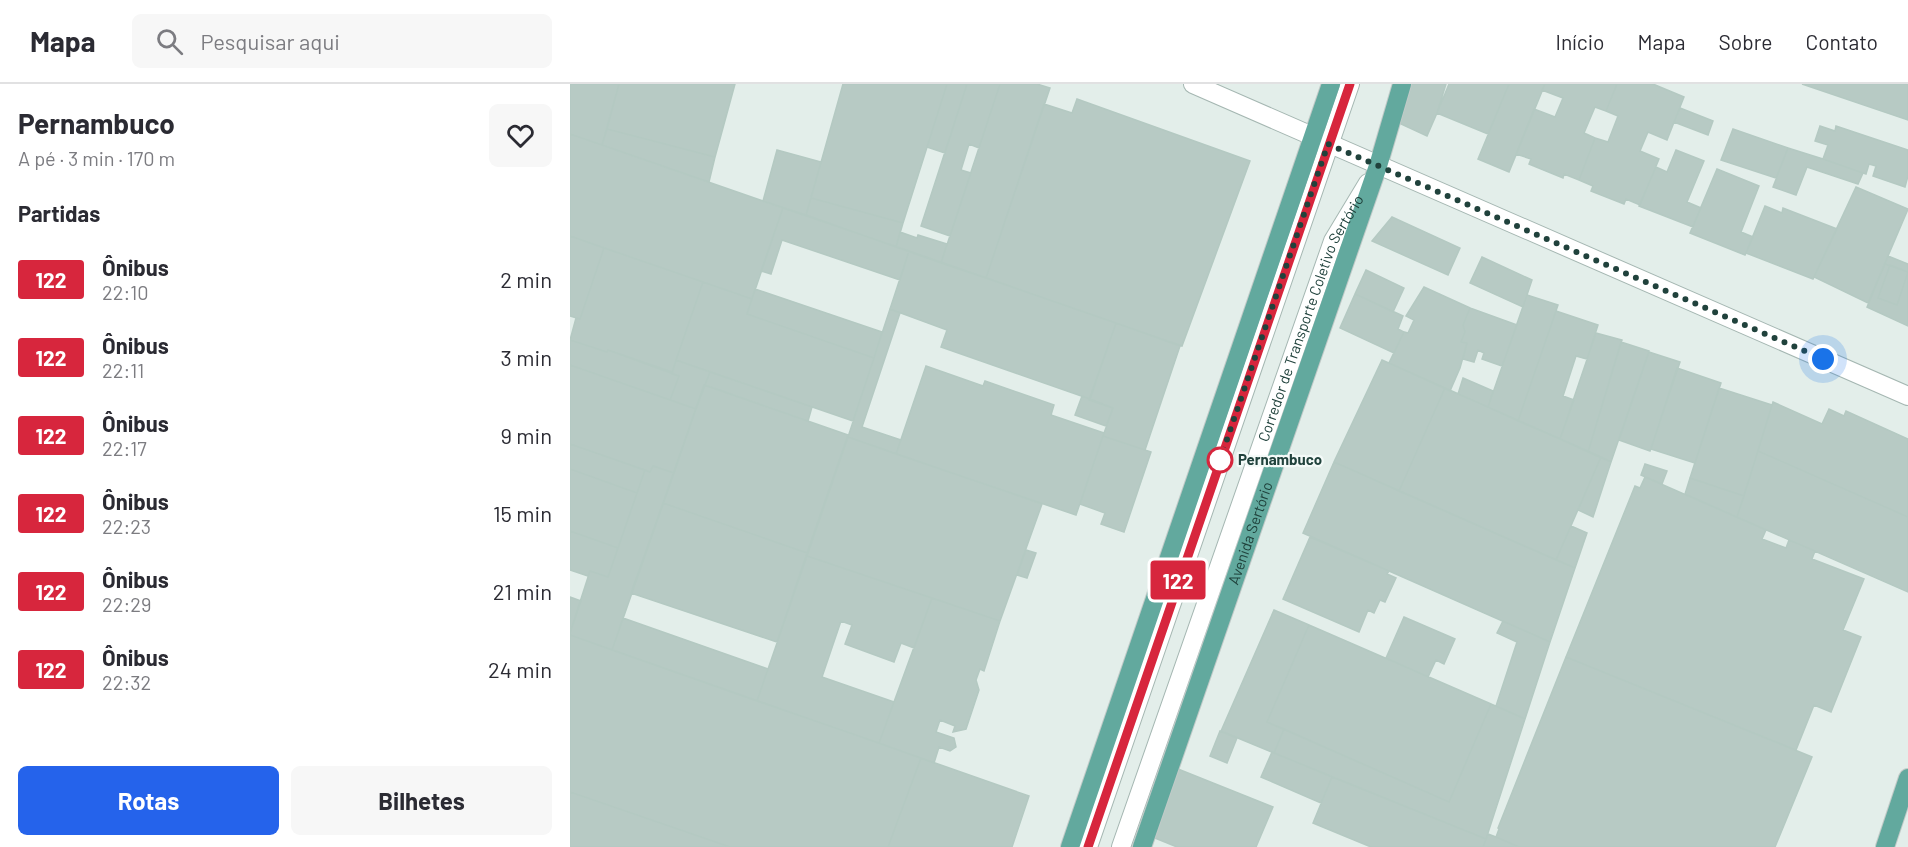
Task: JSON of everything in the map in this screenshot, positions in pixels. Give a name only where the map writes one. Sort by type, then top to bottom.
[{"type":"main road","points":[[1070,847],[1320,140],[1330,84]]},
{"type":"main road","name":"Avenida Sertório","points":[[1142,847],[1378,166],[1402,84]]},
{"type":"main road","points":[[1885,847],[1908,778]]},
{"type":"street","points":[[1193,84],[1908,396]]},
{"type":"street","points":[[1088,847],[1320,140],[1350,84]]},
{"type":"street","name":"Corredor de Transporte Coletivo Sertório","points":[[1121,847],[1333,241],[1378,166]]},
{"type":"building","points":[[570,84],[619,84],[602,145],[570,134]]},
{"type":"building","points":[[619,84],[735,84],[715,157],[607,129]]},
{"type":"building","points":[[843,84],[947,84],[903,223],[811,198]]},
{"type":"building","points":[[947,84],[967,84],[945,153],[927,147]]},
{"type":"building","points":[[967,84],[1000,84],[979,148],[969,144],[961,170],[971,173],[950,236],[921,226]]},
{"type":"building","points":[[1000,84],[1037,84],[1050,88],[986,278],[941,263]]},
{"type":"building","points":[[1410,84],[1446,84],[1427,136],[1401,124],[1398,116]]},
{"type":"building","points":[[1449,84],[1509,84],[1488,134],[1437,113]]},
{"type":"building","points":[[1509,84],[1545,84],[1509,172],[1478,159]]},
{"type":"building","points":[[1545,84],[1617,84],[1606,111],[1595,107],[1584,133],[1595,138],[1579,180],[1564,174],[1563,178],[1529,164],[1531,159],[1516,154],[1534,109],[1555,117],[1563,98],[1542,90]]},
{"type":"building","points":[[1617,84],[1653,84],[1684,97],[1667,140],[1648,132],[1640,151],[1659,159],[1640,205],[1626,199],[1624,204],[1591,191],[1593,186],[1579,180],[1595,138],[1608,142],[1618,116],[1606,111]]},
{"type":"building","points":[[1802,84],[1908,84],[1908,120]]},
{"type":"building","points":[[1077,99],[1250,161],[1182,346],[986,278],[1044,104],[1072,113]]},
{"type":"building","points":[[1680,108],[1713,121],[1708,135],[1674,122]]},
{"type":"building","points":[[1820,126],[1835,131],[1836,126],[1908,150],[1908,176],[1905,187],[1873,176],[1876,166],[1869,164],[1866,174],[1823,159],[1828,145],[1815,141]]},
{"type":"building","points":[[607,129],[715,157],[709,182],[602,145]]},
{"type":"building","points":[[1733,129],[1788,148],[1776,178],[1721,160]]},
{"type":"building","points":[[570,134],[783,208],[752,299],[570,236]]},
{"type":"building","points":[[1788,148],[1863,173],[1858,184],[1807,167],[1796,195],[1773,187]]},
{"type":"building","points":[[777,150],[821,162],[806,215],[763,201]]},
{"type":"building","points":[[1676,150],[1704,161],[1687,202],[1701,208],[1693,227],[1639,206],[1656,167],[1667,172]]},
{"type":"building","points":[[1717,169],[1759,186],[1741,232],[1753,237],[1745,255],[1690,233]]},
{"type":"building","points":[[1856,187],[1908,209],[1868,303],[1814,277]]},
{"type":"building","points":[[811,198],[903,223],[896,247],[806,215]]},
{"type":"building","points":[[1765,206],[1782,213],[1783,208],[1837,229],[1813,279],[1746,253]]},
{"type":"building","points":[[783,208],[909,251],[900,280],[782,240],[771,274],[761,271]]},
{"type":"building","points":[[1392,217],[1460,248],[1448,275],[1372,241]]},
{"type":"building","points":[[900,232],[947,244],[941,263],[896,247]]},
{"type":"building","points":[[570,236],[604,248],[580,319],[570,316]]},
{"type":"building","points":[[604,248],[703,282],[672,372],[608,350],[607,352],[570,340],[576,318],[580,319]]},
{"type":"building","points":[[909,251],[1116,323],[1090,399],[941,347],[947,330],[890,309]]},
{"type":"building","points":[[1888,256],[1908,264],[1908,326],[1867,307]]},
{"type":"building","points":[[1482,257],[1532,280],[1523,307],[1470,283]]},
{"type":"building","points":[[1885,264],[1908,272],[1908,326],[1867,307]]},
{"type":"building","points":[[1890,265],[1908,272],[1897,305],[1878,298]]},
{"type":"building","points":[[1366,270],[1404,288],[1393,312],[1355,294]]},
{"type":"building","points":[[703,282],[752,299],[747,314],[874,358],[853,421],[676,360]]},
{"type":"building","points":[[1424,287],[1470,308],[1463,325],[1465,332],[1461,342],[1467,343],[1450,391],[1389,363],[1404,332],[1408,333],[1414,320],[1406,316]]},
{"type":"building","points":[[755,289],[882,332],[874,358],[747,314]]},
{"type":"building","points":[[1355,294],[1403,316],[1398,329],[1404,332],[1394,353],[1340,328]]},
{"type":"building","points":[[1527,295],[1558,305],[1518,421],[1488,407]]},
{"type":"building","points":[[1470,308],[1517,325],[1502,366],[1482,359],[1484,353],[1478,350],[1474,362],[1463,359],[1467,343],[1461,342],[1465,332],[1463,325]]},
{"type":"building","points":[[890,309],[900,313],[862,427],[901,440],[896,454],[848,437]]},
{"type":"building","points":[[1556,311],[1598,325],[1587,359],[1576,356],[1563,396],[1574,400],[1560,439],[1518,421]]},
{"type":"building","points":[[1116,323],[1180,346],[1145,450],[1103,436],[1113,408],[1089,400]]},
{"type":"building","points":[[1596,333],[1622,340],[1588,452],[1560,439]]},
{"type":"building","points":[[570,340],[607,352],[608,350],[679,376],[670,400],[570,365]]},
{"type":"building","points":[[1621,342],[1649,351],[1611,462],[1588,452]]},
{"type":"building","points":[[1649,352],[1680,362],[1650,451],[1619,440]]},
{"type":"building","points":[[676,360],[710,372],[696,409],[670,400],[679,376],[672,374]]},
{"type":"building","points":[[1382,360],[1445,388],[1399,491],[1334,462]]},
{"type":"building","points":[[570,365],[696,409],[674,473],[653,466],[650,472],[570,444]]},
{"type":"building","points":[[926,366],[983,386],[985,381],[1054,405],[1051,415],[1104,433],[1076,515],[896,454]]},
{"type":"building","points":[[1677,368],[1721,383],[1695,463],[1651,449]]},
{"type":"building","points":[[710,372],[812,407],[808,421],[705,385]]},
{"type":"building","points":[[1463,378],[1493,391],[1488,407],[1458,394]]},
{"type":"building","points":[[704,385],[848,435],[807,553],[663,503]]},
{"type":"building","points":[[1445,388],[1601,457],[1556,560],[1399,491]]},
{"type":"building","points":[[1719,388],[1772,405],[1744,496],[1690,478]]},
{"type":"building","points":[[1082,396],[1113,408],[1106,426],[1075,415]]},
{"type":"building","points":[[1773,402],[1822,424],[1829,409],[1844,416],[1846,411],[1908,439],[1908,517],[1758,451]]},
{"type":"building","points":[[1103,436],[1151,452],[1124,532],[1101,524],[1105,513],[1080,504]]},
{"type":"building","points":[[848,437],[1042,504],[1000,621],[807,556]]},
{"type":"building","points":[[570,444],[645,470],[637,493],[570,469]]},
{"type":"building","points":[[1758,451],[1908,517],[1908,592],[1737,517]]},
{"type":"building","points":[[1601,457],[1611,462],[1593,517],[1578,510]]},
{"type":"building","points":[[1334,462],[1575,568],[1550,642],[1303,533]]},
{"type":"building","points":[[1645,464],[1667,471],[1662,484],[1641,475]]},
{"type":"building","points":[[653,466],[674,473],[612,650],[570,635],[570,633],[590,571],[608,577],[645,470],[650,472]]},
{"type":"building","points":[[570,469],[637,493],[618,548],[570,531]]},
{"type":"building","points":[[1645,477],[1766,530],[1762,539],[1786,548],[1789,540],[1815,551],[1812,559],[1864,579],[1843,630],[1861,637],[1831,712],[1814,705],[1796,750],[1566,657],[1635,486],[1640,488]]},
{"type":"building","points":[[1690,478],[1744,496],[1737,517],[1685,494]]},
{"type":"building","points":[[663,503],[807,553],[777,642],[631,593]]},
{"type":"building","points":[[1571,526],[1587,533],[1575,568],[1556,560]]},
{"type":"building","points":[[570,531],[618,548],[608,577],[590,571],[588,576],[570,570]]},
{"type":"building","points":[[1310,537],[1389,571],[1387,574],[1396,578],[1385,602],[1380,600],[1374,613],[1368,610],[1359,632],[1283,599]]},
{"type":"building","points":[[1026,550],[1036,553],[1027,578],[1017,575]]},
{"type":"building","points":[[807,556],[932,598],[914,648],[901,643],[894,662],[845,644],[852,625],[841,621],[822,677],[894,702],[879,743],[757,701]]},
{"type":"building","points":[[570,597],[581,601],[570,633]]},
{"type":"building","points":[[932,598],[1000,621],[984,671],[980,669],[976,680],[979,690],[966,729],[953,732],[955,726],[940,720],[936,732],[954,738],[956,747],[950,751],[939,747],[934,763],[879,743]]},
{"type":"building","points":[[1274,610],[1309,625],[1267,722],[1284,729],[1274,753],[1221,731]]},
{"type":"building","points":[[1404,617],[1455,639],[1444,664],[1436,660],[1428,677],[1386,658]]},
{"type":"building","points":[[623,618],[768,669],[757,701],[612,650]]},
{"type":"building","points":[[1503,621],[1550,642],[1525,719],[1496,706],[1517,642],[1497,633]]},
{"type":"building","points":[[1309,625],[1491,704],[1449,802],[1267,722]]},
{"type":"building","points":[[570,635],[921,758],[888,847],[730,847],[570,792]]},
{"type":"building","points":[[1566,657],[1812,757],[1775,847],[1519,847],[1496,837]]},
{"type":"building","points":[[1491,704],[1525,719],[1486,839],[1274,753],[1284,729],[1449,802]]},
{"type":"building","points":[[1220,731],[1237,738],[1227,763],[1210,756]]},
{"type":"building","points":[[1272,752],[1332,777],[1321,803],[1261,777]]},
{"type":"building","points":[[921,758],[1029,796],[1012,847],[888,847]]},
{"type":"building","points":[[1173,767],[1273,807],[1256,847],[1177,847],[1150,836]]},
{"type":"building","points":[[1332,777],[1486,839],[1483,847],[1371,847],[1313,823]]},
{"type":"building","points":[[570,792],[730,847],[570,847]]},
{"type":"building","points":[[1488,834],[1496,837],[1519,847],[1483,847]]},
{"type":"bus line","name":"122","points":[[1088,847],[1350,84]]},
{"type":"place","name":"Pernambuco","points":[[1220,460]]},
{"type":"route","points":[[1220,460],[1328,144],[1823,359]]}]
